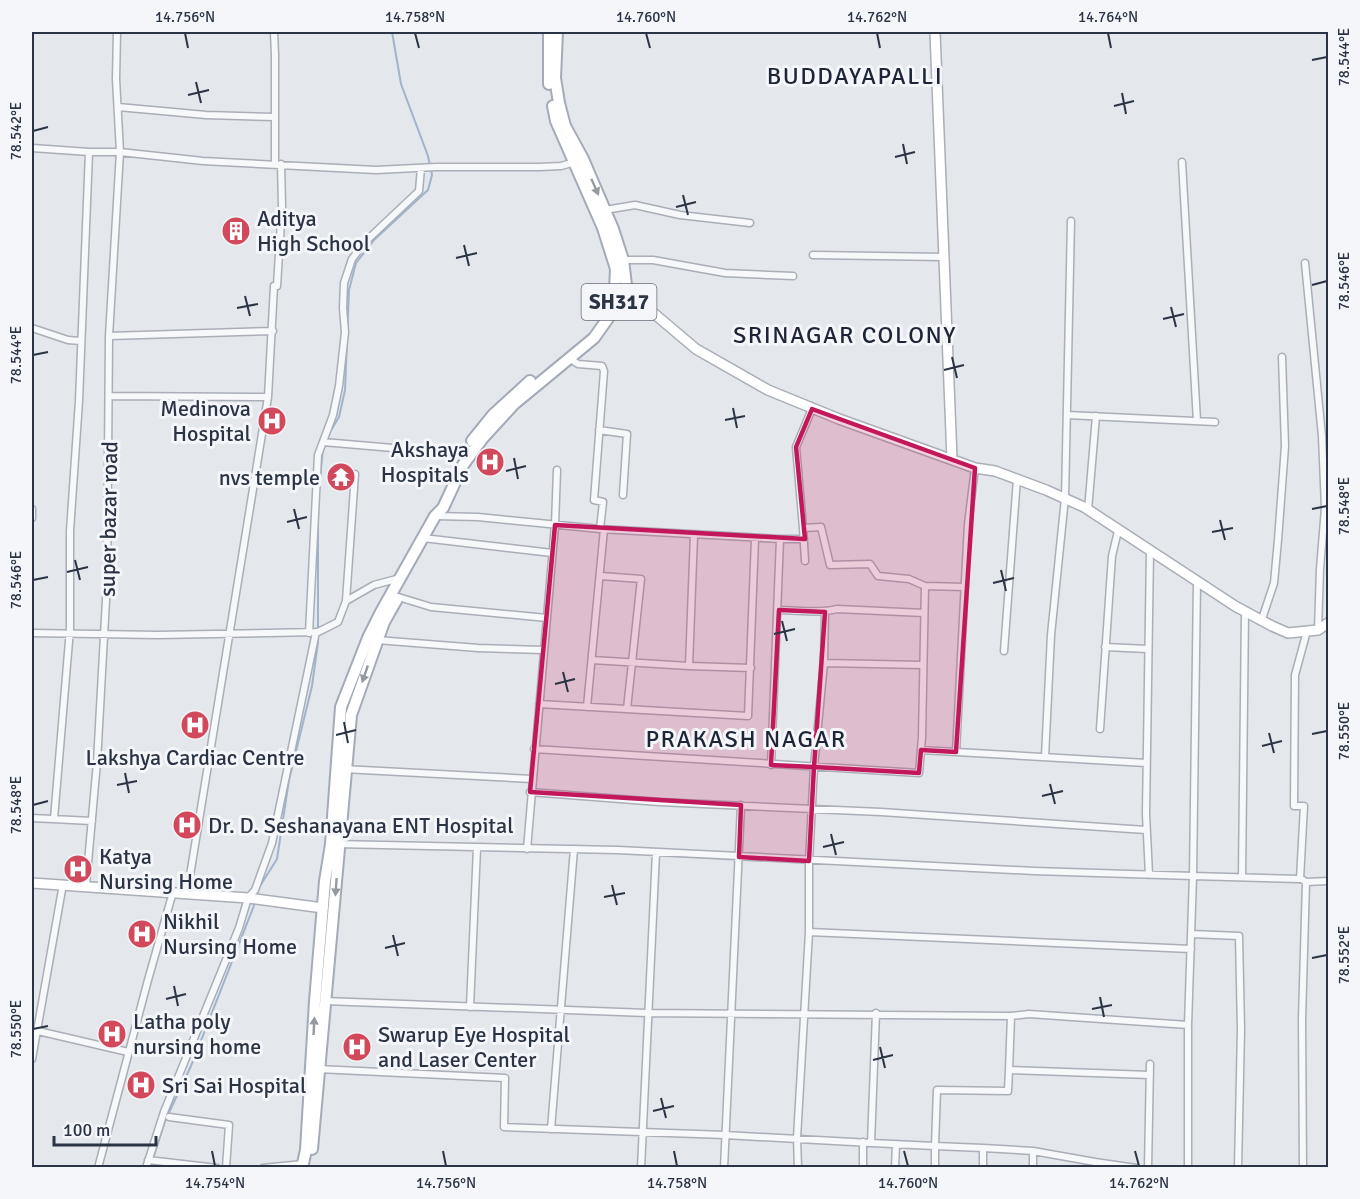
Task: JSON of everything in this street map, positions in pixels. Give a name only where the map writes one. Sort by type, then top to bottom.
[{"type":"main road","points":[[439,513],[437,505],[463,454],[482,427],[504,404],[589,333],[619,293],[606,224],[578,161],[556,121],[549,32]]},
{"type":"main road","points":[[552,67],[557,32]]},
{"type":"main road","points":[[936,32],[952,459]]},
{"type":"main road","name":"SH317","points":[[395,596],[402,577],[439,513],[463,465],[482,439],[514,404],[594,338],[619,293],[626,285],[623,260],[606,224],[605,210],[578,161]]},
{"type":"main road","points":[[619,293],[644,305],[696,349],[768,390],[812,409],[975,468],[995,471],[1065,498],[1088,510],[1245,611],[1288,633],[1318,630],[1329,623]]},
{"type":"main road","name":"SH317","points":[[305,1166],[316,1069],[341,769],[341,707],[373,639],[381,612],[395,596],[425,538]]},
{"type":"main road","name":"SH317","points":[[321,1001],[323,908],[335,844]]},
{"type":"main road","points":[[32,883],[248,898],[323,908]]},
{"type":"street","name":"super bazar road","points":[[86,885],[107,582],[109,336],[120,152],[117,32]]},
{"type":"street","points":[[187,894],[268,397],[274,286],[277,286],[282,206],[275,117],[274,32]]},
{"type":"street","points":[[118,106],[206,115],[275,117]]},
{"type":"street","points":[[32,148],[376,170],[540,167],[578,161]]},
{"type":"street","points":[[54,819],[70,634],[70,531],[89,152]]},
{"type":"street","points":[[1182,162],[1197,421]]},
{"type":"street","points":[[146,1167],[164,1112],[272,843],[313,633],[318,455],[333,415],[339,386],[345,332],[344,283],[352,259],[365,242],[419,191],[427,168]]},
{"type":"street","points":[[605,210],[635,205],[680,215],[750,224]]},
{"type":"street","points":[[1045,758],[1051,635],[1065,498],[1071,221]]},
{"type":"street","points":[[813,255],[944,258]]},
{"type":"street","points":[[623,260],[653,260],[725,273],[793,276]]},
{"type":"street","points":[[1305,264],[1322,436],[1325,508],[1318,630]]},
{"type":"street","points":[[32,328],[68,340],[81,341]]},
{"type":"street","points":[[109,336],[273,332]]},
{"type":"street","points":[[1262,620],[1274,583],[1278,540],[1285,446],[1282,357]]},
{"type":"street","points":[[569,358],[578,364],[603,367],[594,500],[603,502],[601,576],[587,706]]},
{"type":"street","points":[[110,396],[268,397]]},
{"type":"street","points":[[805,561],[796,447],[812,409]]},
{"type":"street","points":[[1067,415],[1215,422]]},
{"type":"street","points":[[1088,510],[1096,416]]},
{"type":"street","points":[[599,430],[627,434],[623,495]]},
{"type":"street","points":[[323,442],[463,454]]},
{"type":"street","points":[[956,752],[968,524],[975,468]]},
{"type":"street","points":[[527,849],[530,792],[555,525],[557,470]]},
{"type":"street","points":[[32,633],[158,635],[313,633],[338,622],[346,601],[355,474]]},
{"type":"street","points":[[1004,651],[1017,479]]},
{"type":"street","points":[[32,509],[32,518]]},
{"type":"street","points":[[439,513],[602,529],[755,539],[804,539]]},
{"type":"street","points":[[803,528],[822,527],[830,565],[870,564],[878,576],[909,579],[925,586],[965,587]]},
{"type":"street","points":[[1100,729],[1112,556],[1118,531]]},
{"type":"street","points":[[689,666],[694,535]]},
{"type":"street","points":[[425,538],[552,553]]},
{"type":"street","points":[[539,704],[748,716],[755,539]]},
{"type":"street","points":[[771,765],[779,610],[780,539]]},
{"type":"street","points":[[1149,875],[1146,763],[1150,550]]},
{"type":"street","points":[[601,576],[641,579],[627,709]]},
{"type":"street","points":[[346,601],[374,585],[402,577]]},
{"type":"street","points":[[1188,1167],[1188,1025],[1197,581]]},
{"type":"street","points":[[534,749],[919,773],[925,586]]},
{"type":"street","points":[[395,596],[431,607],[547,618]]},
{"type":"street","points":[[779,610],[825,612],[837,609],[924,613]]},
{"type":"street","points":[[1242,877],[1245,611]]},
{"type":"street","points":[[798,1167],[809,932],[809,861],[814,767],[824,663],[825,612]]},
{"type":"street","points":[[1303,1167],[1304,806],[1294,806],[1295,675],[1307,631]]},
{"type":"street","points":[[373,639],[478,648],[544,650]]},
{"type":"street","points":[[1105,647],[1148,649]]},
{"type":"street","points":[[592,660],[751,668]]},
{"type":"street","points":[[824,663],[922,665]]},
{"type":"street","points":[[921,750],[1146,763]]},
{"type":"street","points":[[341,769],[532,779]]},
{"type":"street","points":[[530,792],[1146,830]]},
{"type":"street","points":[[724,1167],[741,805]]},
{"type":"street","points":[[32,818],[92,821]]},
{"type":"street","points":[[335,844],[574,849],[809,861],[1329,881]]},
{"type":"street","points":[[470,1007],[477,848]]},
{"type":"street","points":[[551,1129],[574,849]]},
{"type":"street","points":[[641,1167],[656,853]]},
{"type":"street","points":[[32,1059],[63,884]]},
{"type":"street","points":[[98,1167],[173,892]]},
{"type":"street","points":[[809,932],[1191,950]]},
{"type":"street","points":[[1191,934],[1239,936],[1241,1029],[1238,1167]]},
{"type":"street","points":[[321,1001],[647,1013],[876,1013],[1011,1016],[1029,1014],[1188,1025]]},
{"type":"street","points":[[871,1143],[876,1013]]},
{"type":"street","points":[[935,1167],[937,1090],[1008,1091],[1011,1016]]},
{"type":"street","points":[[38,1031],[128,1052]]},
{"type":"street","points":[[1148,1167],[1150,1064]]},
{"type":"street","points":[[316,1069],[505,1078],[504,1127],[798,1138],[1032,1150],[1095,1165],[1136,1167]]},
{"type":"street","points":[[1009,1070],[1150,1075]]},
{"type":"street","points":[[169,1117],[230,1125],[226,1167]]},
{"type":"street","points":[[863,1142],[863,1167]]},
{"type":"street","points":[[895,1167],[896,1144]]},
{"type":"street","points":[[983,1148],[983,1167]]},
{"type":"street","points":[[1032,1150],[1033,1167]]},
{"type":"street","points":[[148,1160],[217,1167]]},
{"type":"street","points":[[263,1167],[305,1166]]},
{"type":"highlighted area","points":[[812,409],[975,468],[956,752],[921,750],[919,773],[814,767],[809,861],[739,857],[741,805],[530,792],[555,525],[805,539],[796,447]],"holes":[[[779,610],[825,612],[814,767],[771,765]]]},
{"type":"waterway","points":[[330,432],[339,417],[345,390],[349,290],[356,263],[374,240],[428,190],[432,175],[428,156],[401,84],[392,32]]},
{"type":"waterway","points":[[319,488],[323,449]]},
{"type":"waterway","points":[[256,897],[260,886],[277,859],[289,780],[312,686],[318,642],[318,517]]},
{"type":"waterway","points":[[150,1168],[165,1121],[191,1066],[255,903]]},
{"type":"place","name":"Aditya High School","points":[[236,231]]},
{"type":"place","name":"Medinova Hospital","points":[[272,421]]},
{"type":"place","name":"Akshaya Hospitals","points":[[490,462]]},
{"type":"place","name":"nvs temple","points":[[341,477]]},
{"type":"place","name":"Lakshya Cardiac Centre","points":[[195,725]]},
{"type":"place","name":"Dr. D. Seshanayana ENT Hospital","points":[[187,825]]},
{"type":"place","name":"Katya Nursing Home","points":[[78,869]]},
{"type":"place","name":"Nikhil Nursing Home","points":[[142,934]]},
{"type":"place","name":"Latha poly nursing home","points":[[112,1034]]},
{"type":"place","name":"Swarup Eye Hospital and Laser Center","points":[[357,1047]]},
{"type":"place","name":"Sri Sai Hospital","points":[[141,1085]]},
{"type":"district","name":"BUDDAYAPALLI","points":[[855,76]]},
{"type":"district","name":"SRINAGAR COLONY","points":[[845,335]]},
{"type":"district","name":"PRAKASH NAGAR","points":[[746,739]]}]
